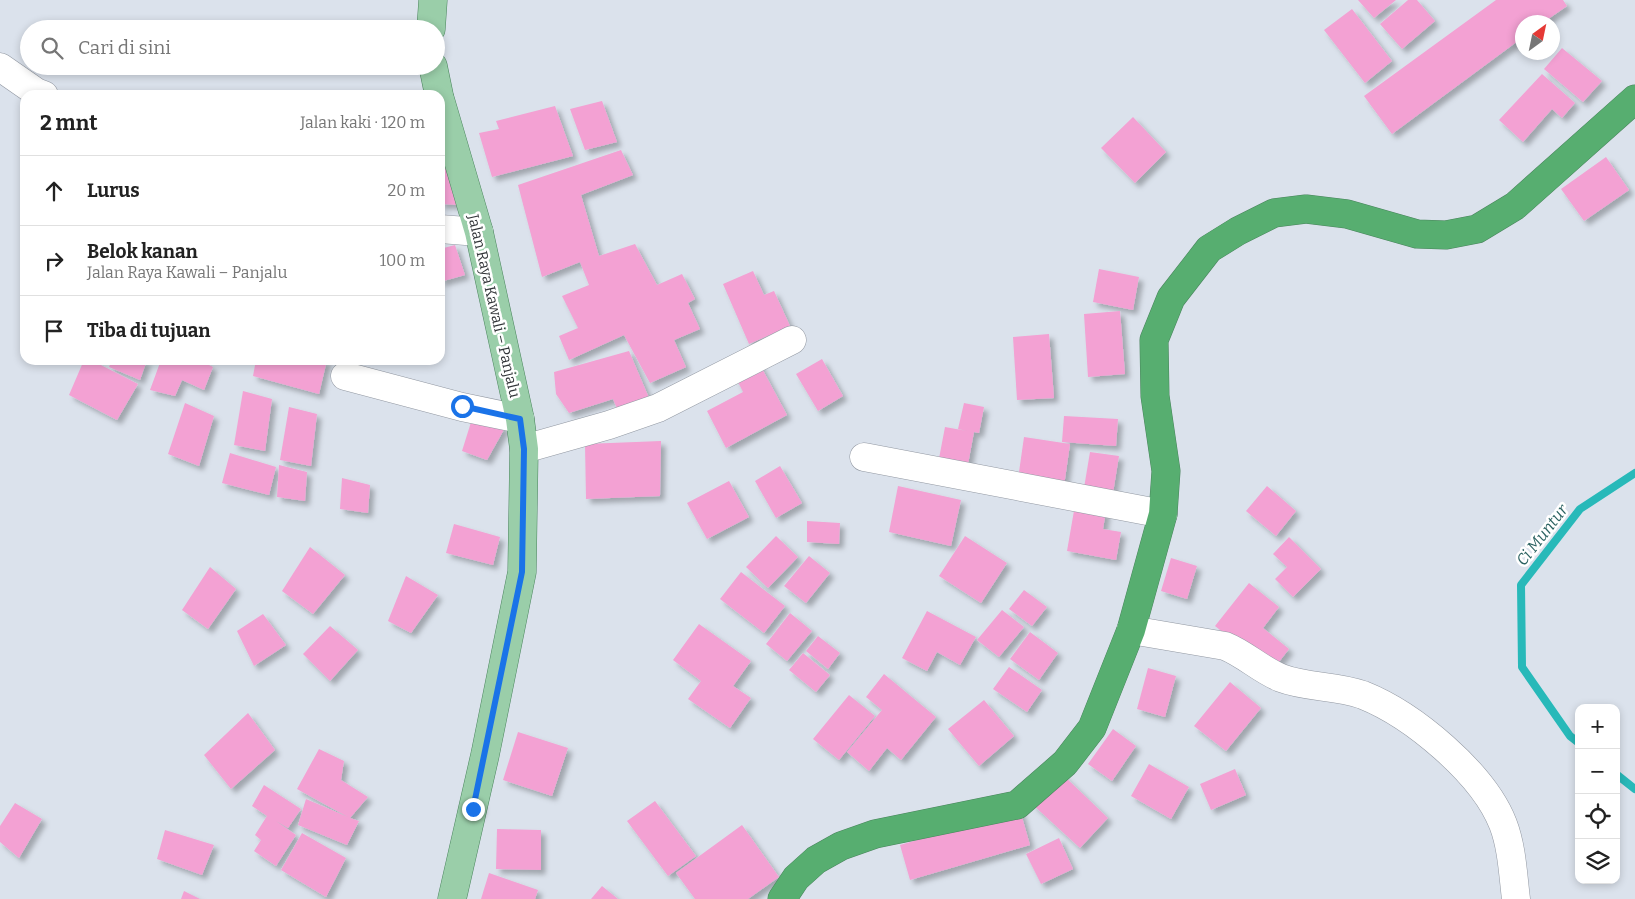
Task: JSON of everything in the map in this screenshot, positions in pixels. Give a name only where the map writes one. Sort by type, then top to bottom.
[{"type":"highway","points":[[782,899],[796,878],[816,860],[841,846],[875,834],[1017,805],[1039,788],[1065,763],[1092,728],[1131,630],[1164,514],[1166,471],[1155,396],[1154,340],[1171,298],[1209,250],[1238,231],[1274,213],[1306,209],[1347,214],[1417,234],[1446,235],[1477,229],[1515,206],[1635,98]]},
{"type":"main road","points":[[432,20],[433,0]]},
{"type":"main road","name":"Jalan Raya Kawali – Panjalu","points":[[435,75],[438,90]]},
{"type":"main road","name":"Jalan Raya Kawali – Panjalu","points":[[445,114],[479,232],[520,419],[524,449],[522,572],[485,755],[452,899]]},
{"type":"street","points":[[0,67],[33,90]]},
{"type":"street","points":[[445,230],[479,232]]},
{"type":"street","points":[[524,449],[617,423],[658,408],[792,340]]},
{"type":"street","points":[[345,376],[520,419]]},
{"type":"street","points":[[864,457],[1164,514]]},
{"type":"street","points":[[1131,630],[1225,646],[1236,650],[1283,679],[1344,689],[1362,695],[1385,706],[1429,736],[1463,766],[1482,786],[1495,806],[1504,826],[1516,899]]},
{"type":"building","points":[[1358,0],[1396,0],[1374,18]]},
{"type":"building","points":[[1408,0],[1417,0],[1435,21],[1402,49],[1380,24]]},
{"type":"building","points":[[1496,0],[1563,0],[1567,6],[1554,15],[1515,15],[1515,43],[1392,134],[1364,96]]},
{"type":"building","points":[[1352,9],[1392,61],[1365,83],[1324,30]]},
{"type":"building","points":[[1562,48],[1602,81],[1583,102],[1544,69],[1552,60],[1560,60],[1560,50]]},
{"type":"building","points":[[1542,74],[1575,103],[1562,118],[1552,109],[1523,142],[1499,120]]},
{"type":"building","points":[[602,101],[617,142],[585,150],[570,109]]},
{"type":"building","points":[[555,106],[573,156],[492,177],[479,133],[499,129],[496,121]]},
{"type":"building","points":[[1133,117],[1166,152],[1135,183],[1101,148]]},
{"type":"building","points":[[621,150],[633,175],[581,195],[599,256],[635,244],[657,285],[682,274],[695,299],[688,303],[700,329],[674,340],[686,367],[650,383],[624,335],[569,360],[559,336],[578,328],[562,296],[589,285],[580,262],[542,277],[518,185]]},
{"type":"building","points":[[1606,157],[1629,190],[1584,221],[1561,189]]},
{"type":"building","points":[[445,168],[457,169],[458,205],[445,204]]},
{"type":"building","points":[[455,245],[465,275],[445,281],[445,248]]},
{"type":"building","points":[[1099,269],[1139,277],[1133,310],[1093,302]]},
{"type":"building","points":[[753,271],[764,295],[774,291],[790,326],[749,344],[723,284]]},
{"type":"building","points":[[1120,311],[1125,374],[1088,377],[1084,314]]},
{"type":"building","points":[[1049,334],[1054,398],[1017,400],[1013,337]]},
{"type":"building","points":[[629,351],[652,405],[620,416],[613,399],[569,413],[556,394],[554,372]]},
{"type":"building","points":[[822,359],[843,396],[818,411],[796,374]]},
{"type":"building","points":[[758,361],[787,415],[726,448],[707,411],[743,392],[734,374]]},
{"type":"building","points":[[82,365],[101,365],[138,384],[117,420],[69,395]]},
{"type":"building","points":[[110,365],[145,365],[140,380],[109,367]]},
{"type":"building","points":[[159,365],[209,365],[213,367],[204,390],[182,380],[175,396],[150,390]]},
{"type":"building","points":[[255,365],[326,365],[319,394],[253,376]]},
{"type":"building","points":[[243,391],[272,399],[265,451],[234,445]]},
{"type":"building","points":[[185,403],[214,416],[199,466],[168,454]]},
{"type":"building","points":[[964,403],[984,407],[979,433],[974,432],[966,475],[937,469],[945,427],[967,431],[958,429]]},
{"type":"building","points":[[289,407],[317,414],[311,466],[280,460]]},
{"type":"building","points":[[1064,416],[1118,419],[1116,446],[1062,442]]},
{"type":"building","points":[[472,419],[506,426],[487,460],[462,451]]},
{"type":"building","points":[[1024,437],[1070,444],[1064,486],[1018,479]]},
{"type":"building","points":[[661,441],[660,496],[586,499],[585,444]]},
{"type":"building","points":[[1090,452],[1119,456],[1112,499],[1083,494]]},
{"type":"building","points":[[230,453],[276,467],[269,495],[222,483]]},
{"type":"building","points":[[279,465],[307,472],[305,501],[277,497]]},
{"type":"building","points":[[780,466],[802,503],[776,518],[755,481]]},
{"type":"building","points":[[342,478],[370,485],[368,513],[340,509]]},
{"type":"building","points":[[729,481],[749,517],[707,539],[687,503]]},
{"type":"building","points":[[898,486],[961,500],[951,546],[889,532]]},
{"type":"building","points":[[1267,486],[1296,511],[1276,536],[1246,511]]},
{"type":"building","points":[[1075,505],[1106,511],[1103,529],[1121,532],[1116,560],[1067,551]]},
{"type":"building","points":[[807,521],[840,523],[839,544],[807,542]]},
{"type":"building","points":[[454,524],[500,537],[493,565],[446,553]]},
{"type":"building","points":[[776,536],[798,557],[768,588],[746,567]]},
{"type":"building","points":[[965,536],[1007,563],[981,603],[939,576]]},
{"type":"building","points":[[1289,537],[1321,569],[1293,597],[1275,579],[1287,567],[1273,554]]},
{"type":"building","points":[[310,547],[345,575],[313,614],[282,591]]},
{"type":"building","points":[[809,556],[830,573],[806,603],[784,586]]},
{"type":"building","points":[[1171,558],[1197,566],[1187,599],[1161,591]]},
{"type":"building","points":[[210,567],[236,589],[208,629],[182,610]]},
{"type":"building","points":[[741,572],[785,606],[764,633],[720,599]]},
{"type":"building","points":[[406,576],[438,595],[411,633],[388,621]]},
{"type":"building","points":[[1249,583],[1279,607],[1263,628],[1289,649],[1272,671],[1215,626]]},
{"type":"building","points":[[1024,590],[1047,607],[1032,626],[1009,609]]},
{"type":"building","points":[[1002,610],[1024,627],[999,657],[977,640]]},
{"type":"building","points":[[927,611],[976,637],[960,665],[937,652],[927,671],[902,658]]},
{"type":"building","points":[[790,613],[812,631],[787,661],[766,644]]},
{"type":"building","points":[[263,614],[286,645],[254,666],[237,631]]},
{"type":"building","points":[[699,624],[751,661],[733,686],[751,698],[730,728],[688,699],[701,681],[673,660]]},
{"type":"building","points":[[330,626],[358,650],[330,681],[303,654]]},
{"type":"building","points":[[1030,632],[1058,653],[1039,680],[1010,659]]},
{"type":"building","points":[[818,636],[840,653],[828,669],[806,651]]},
{"type":"building","points":[[803,653],[830,675],[816,692],[789,670]]},
{"type":"building","points":[[1009,667],[1042,690],[1027,712],[993,689]]},
{"type":"building","points":[[1148,668],[1176,676],[1165,717],[1137,709]]},
{"type":"building","points":[[884,674],[936,717],[901,760],[887,748],[869,771],[847,752],[882,710],[866,697]]},
{"type":"building","points":[[1230,682],[1261,708],[1226,751],[1194,726]]},
{"type":"building","points":[[849,695],[875,716],[839,760],[813,739]]},
{"type":"building","points":[[984,700],[1014,736],[979,766],[948,729]]},
{"type":"building","points":[[248,713],[275,750],[231,789],[204,755]]},
{"type":"building","points":[[1113,729],[1136,746],[1112,781],[1088,764]]},
{"type":"building","points":[[518,732],[568,748],[552,796],[503,780]]},
{"type":"building","points":[[319,749],[344,761],[341,780],[368,797],[350,818],[359,821],[347,845],[298,825],[306,799],[348,817],[297,789]]},
{"type":"building","points":[[1149,764],[1189,787],[1171,819],[1131,796]]},
{"type":"building","points":[[1235,769],[1246,795],[1211,810],[1200,784]]},
{"type":"building","points":[[1061,773],[1108,818],[1080,848],[1032,804]]},
{"type":"building","points":[[264,785],[301,809],[288,828],[276,821],[296,835],[276,866],[254,851],[261,840],[255,835],[267,816],[252,806]]},
{"type":"building","points":[[655,801],[696,856],[668,876],[627,821]]},
{"type":"building","points":[[15,803],[42,819],[19,858],[0,842],[0,826]]},
{"type":"building","points":[[1020,810],[1030,845],[910,880],[900,845]]},
{"type":"building","points":[[742,825],[779,877],[748,899],[695,899],[676,873]]},
{"type":"building","points":[[497,829],[541,830],[541,870],[496,869]]},
{"type":"building","points":[[165,830],[214,845],[202,875],[157,859]]},
{"type":"building","points":[[302,833],[346,858],[326,897],[281,870]]},
{"type":"building","points":[[1059,838],[1073,869],[1041,884],[1026,854]]},
{"type":"building","points":[[489,873],[538,890],[535,899],[481,899]]},
{"type":"building","points":[[602,886],[618,899],[591,899]]},
{"type":"building","points":[[184,891],[200,899],[181,899]]},
{"type":"waterway","name":"Ci Muntur","points":[[1575,740],[1570,736],[1522,667],[1521,585],[1580,509],[1635,473]]},
{"type":"waterway","name":"Ci Muntur","points":[[1620,777],[1635,789]]},
{"type":"route","points":[[462,406],[520,419],[524,449],[525,494],[522,572],[473,809]]}]
